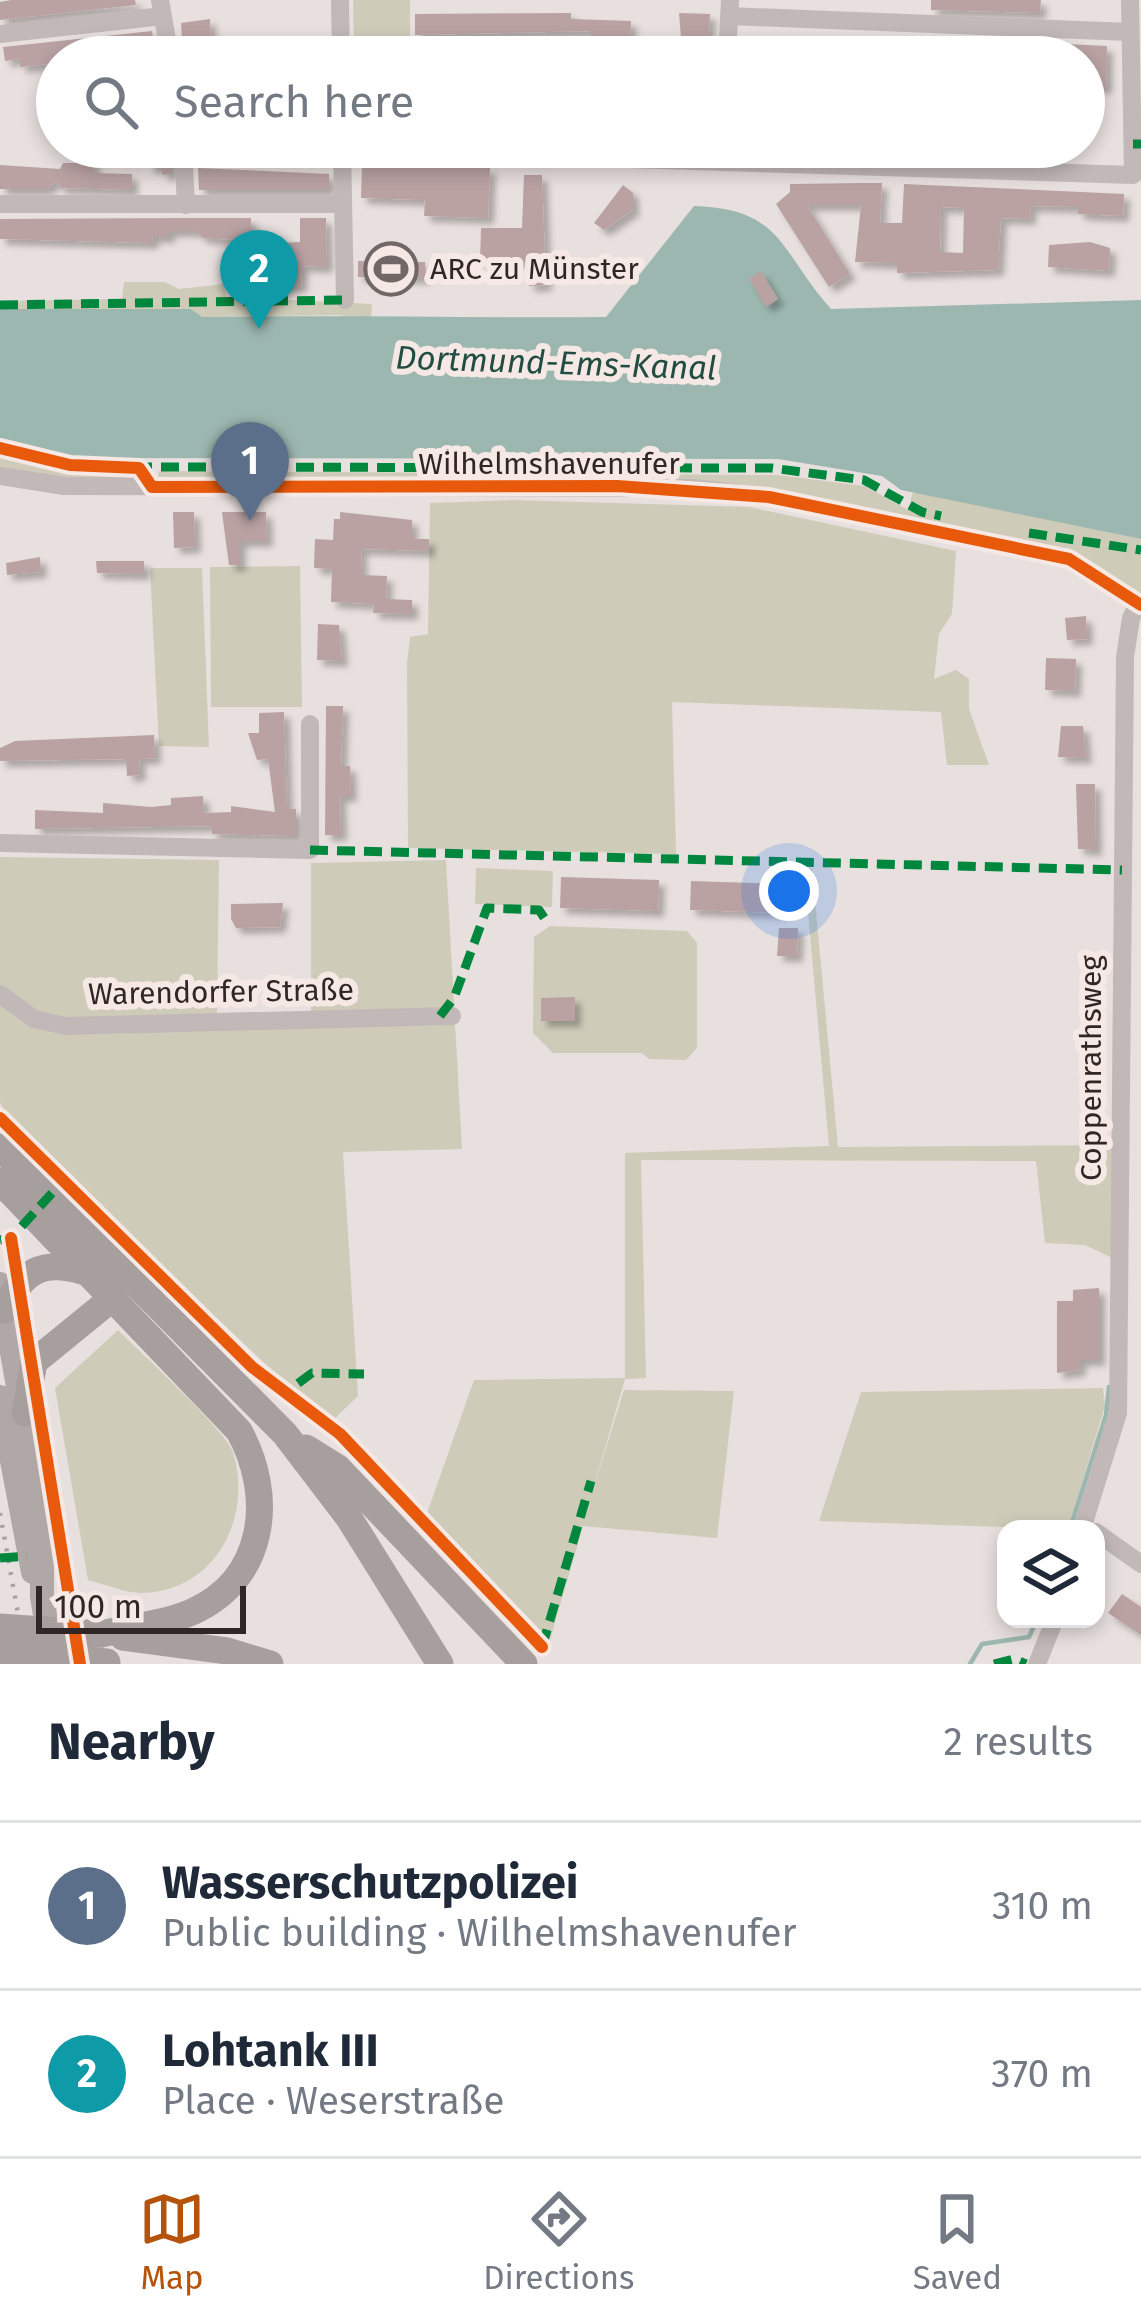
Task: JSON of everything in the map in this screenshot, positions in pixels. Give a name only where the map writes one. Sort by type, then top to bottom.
[{"type":"highway","points":[[0,1147],[285,1433],[349,1518],[440,1664]]},
{"type":"highway","points":[[2,1188],[40,1191]]},
{"type":"highway","points":[[2,1188],[239,1431],[254,1459],[262,1504],[254,1550],[220,1595],[108,1654]]},
{"type":"highway","points":[[2,1297],[39,1267],[55,1263],[82,1271]]},
{"type":"highway","points":[[26,1413],[34,1362],[110,1300],[115,1264]]},
{"type":"highway","points":[[285,1433],[338,1468],[524,1664]]},
{"type":"highway","points":[[0,1628],[108,1654],[188,1664]]},
{"type":"highway","points":[[0,1652],[227,1651],[270,1664]]},
{"type":"main road","points":[[2,1297],[26,1413],[41,1524],[42,1597],[53,1664]]},
{"type":"main road","points":[[0,1396],[27,1556],[42,1597]]},
{"type":"street","points":[[340,0],[341,36]]},
{"type":"street","points":[[914,21],[916,0]]},
{"type":"street","points":[[989,168],[1133,175],[1130,0]]},
{"type":"street","points":[[0,34],[162,8]]},
{"type":"street","points":[[729,8],[1130,32]]},
{"type":"street","points":[[184,168],[186,205]]},
{"type":"street","points":[[342,168],[345,300]]},
{"type":"street","points":[[0,204],[342,204]]},
{"type":"street","name":"Wilhelmshavenufer","points":[[0,476],[98,486],[693,488],[769,497],[1069,560],[1140,605]]},
{"type":"street","name":"Coppenrathsweg","points":[[1090,1520],[1118,1413],[1126,641],[1140,605]]},
{"type":"street","points":[[0,843],[310,850],[310,724]]},
{"type":"street","name":"Warendorfer Straße","points":[[0,994],[34,1019],[66,1026],[452,1016]]},
{"type":"street","points":[[1105,1540],[1141,1564]]},
{"type":"street","points":[[1037,1664],[1051,1628]]},
{"type":"shaded area","points":[[353,0],[410,0],[410,36],[354,36]]},
{"type":"shaded area","points":[[124,282],[165,282],[179,289],[224,284],[226,297],[372,304],[371,320],[339,315],[202,317],[191,309],[0,309],[0,301],[122,299]]},
{"type":"shaded area","points":[[0,453],[71,469],[137,474],[138,479],[64,482],[0,471]]},
{"type":"shaded area","points":[[159,471],[777,475],[865,486],[908,510],[913,492],[1141,539],[1141,598],[1072,553],[773,492],[158,478]]},
{"type":"shaded area","points":[[514,500],[749,507],[956,551],[952,614],[939,634],[934,679],[956,670],[969,679],[969,709],[989,765],[947,765],[941,712],[672,702],[676,854],[408,848],[407,664],[410,637],[428,634],[430,503]]},
{"type":"shaded area","points":[[300,566],[302,707],[211,707],[210,567]]},
{"type":"shaded area","points":[[150,568],[202,568],[209,747],[159,746]]},
{"type":"shaded area","points":[[0,857],[219,860],[217,1013],[311,1012],[311,863],[446,860],[462,1149],[343,1152],[358,1396],[329,1424],[9,1122],[0,1102]]},
{"type":"shaded area","points":[[476,868],[553,871],[552,907],[475,904]]},
{"type":"shaded area","points":[[804,868],[812,869],[838,1147],[1108,1145],[1114,1150],[1112,1258],[1085,1245],[1045,1243],[1036,1161],[641,1160],[646,1378],[625,1379],[592,1493],[624,1390],[734,1391],[717,1538],[583,1526],[550,1640],[426,1516],[474,1380],[625,1378],[625,1153],[829,1146]]},
{"type":"shaded area","points":[[550,926],[687,931],[697,943],[697,1048],[686,1060],[649,1059],[642,1053],[553,1053],[533,1033],[534,937]]},
{"type":"shaded area","points":[[118,1330],[227,1442],[238,1477],[232,1526],[208,1565],[190,1580],[142,1593],[88,1580],[55,1388]]},
{"type":"shaded area","points":[[1103,1388],[1105,1406],[1071,1520],[997,1520],[997,1527],[819,1521],[861,1392]]},
{"type":"water","name":"Dortmund-Ems-Kanal","points":[[694,206],[746,215],[763,225],[831,309],[1141,300],[1141,539],[901,490],[882,476],[778,459],[72,458],[0,440],[0,309],[191,309],[202,317],[606,317]]},
{"type":"building","points":[[135,0],[136,5],[0,20],[0,2]]},
{"type":"building","points":[[931,0],[1041,0],[1040,13],[931,10]]},
{"type":"building","points":[[571,13],[571,19],[631,21],[630,36],[591,36],[591,31],[415,35],[415,14]]},
{"type":"building","points":[[679,13],[710,14],[709,36],[681,36]]},
{"type":"building","points":[[210,19],[211,36],[182,36],[181,23]]},
{"type":"building","points":[[152,31],[153,36],[105,36]]},
{"type":"building","points":[[36,43],[36,65],[20,67],[19,59],[5,61],[3,47]]},
{"type":"building","points":[[0,165],[132,174],[132,190],[62,188],[55,182],[46,189],[0,189]]},
{"type":"building","points":[[198,168],[329,174],[329,190],[199,190]]},
{"type":"building","points":[[362,168],[490,168],[488,218],[424,216],[425,200],[361,198]]},
{"type":"building","points":[[524,175],[542,175],[546,285],[529,286],[527,262],[480,262],[481,228],[522,228]]},
{"type":"building","points":[[882,183],[880,223],[902,223],[904,184],[1124,194],[1123,216],[1078,214],[1078,207],[1031,206],[1030,219],[1001,218],[998,270],[897,273],[897,263],[855,262],[861,205],[807,205],[850,274],[829,287],[776,204],[790,192],[790,184]],"holes":[[[941,207],[964,208],[963,253],[940,252]]]},
{"type":"building","points":[[623,185],[633,193],[633,210],[604,230],[594,223]]},
{"type":"building","points":[[251,218],[251,241],[203,238],[196,231],[169,231],[169,237],[152,237],[153,243],[0,239],[0,219]]},
{"type":"building","points":[[300,218],[326,218],[327,267],[302,266],[301,287],[261,285],[262,268],[279,269],[279,243],[300,242]]},
{"type":"building","points":[[1090,242],[1110,248],[1109,271],[1048,267],[1049,245]]},
{"type":"building","name":"ARC zu Münster","points":[[358,261],[425,262],[425,278],[358,277]]},
{"type":"building","points":[[761,271],[778,299],[766,307],[749,279]]},
{"type":"building","points":[[173,512],[194,512],[195,547],[174,548]]},
{"type":"building","points":[[222,512],[266,512],[267,541],[240,541],[240,565],[229,565]]},
{"type":"building","points":[[340,512],[412,520],[412,539],[429,539],[429,551],[361,549],[362,575],[387,576],[386,599],[412,600],[412,614],[373,613],[374,604],[331,602],[332,569],[314,568],[315,539],[333,540],[334,519],[340,519]]},
{"type":"building","points":[[40,557],[41,572],[7,575],[6,563]]},
{"type":"building","points":[[96,561],[144,561],[144,574],[97,573]]},
{"type":"building","points":[[1086,616],[1087,639],[1067,640],[1065,618]]},
{"type":"building","points":[[318,624],[339,625],[342,661],[317,660]]},
{"type":"building","points":[[1046,658],[1076,659],[1075,691],[1045,690]]},
{"type":"building","points":[[326,706],[343,706],[341,766],[350,766],[351,796],[340,796],[341,835],[325,835]]},
{"type":"building","points":[[284,712],[287,809],[296,809],[296,836],[212,834],[211,826],[35,829],[35,810],[103,813],[103,803],[151,807],[171,805],[171,798],[203,796],[204,813],[231,812],[231,806],[275,812],[268,759],[257,760],[248,733],[259,733],[259,713]]},
{"type":"building","points":[[1061,726],[1083,726],[1086,758],[1058,757]]},
{"type":"building","points":[[154,735],[155,758],[139,759],[140,775],[127,776],[126,759],[0,761],[0,748],[15,741]]},
{"type":"building","points":[[1076,784],[1095,784],[1096,850],[1078,849]]},
{"type":"building","points":[[561,877],[659,880],[658,911],[560,908]]},
{"type":"building","points":[[691,881],[781,884],[781,913],[690,910]]},
{"type":"building","points":[[283,903],[280,927],[236,928],[231,919],[231,904]]},
{"type":"building","points":[[779,928],[798,928],[797,956],[777,956]]},
{"type":"building","points":[[575,997],[575,1021],[541,1021],[541,998]]},
{"type":"building","points":[[1099,1288],[1099,1360],[1080,1360],[1080,1370],[1057,1373],[1057,1301],[1073,1301],[1073,1290]]},
{"type":"building","points":[[1122,1594],[1141,1607],[1141,1635],[1108,1613]]},
{"type":"waterway","points":[[1073,1520],[1106,1415],[1109,1387]]},
{"type":"waterway","points":[[970,1664],[982,1644],[1029,1637],[1033,1628]]},
{"type":"railway","points":[[0,1513],[27,1664]]},
{"type":"marked path","points":[[1133,144],[1141,144]]},
{"type":"marked path","points":[[0,305],[345,300]]},
{"type":"marked path","points":[[134,467],[771,468],[864,480],[922,512],[941,516]]},
{"type":"marked path","points":[[1029,533],[1141,550]]},
{"type":"marked path","points":[[310,850],[1122,870]]},
{"type":"marked path","points":[[440,1016],[454,998],[487,908],[539,910],[545,919]]},
{"type":"marked path","points":[[0,1240],[11,1238],[64,1180]]},
{"type":"marked path","points":[[276,1383],[288,1391],[312,1373],[364,1374]]},
{"type":"marked path","points":[[542,1647],[591,1481]]},
{"type":"marked path","points":[[0,1558],[27,1556]]},
{"type":"marked path","points":[[994,1664],[1014,1659],[1026,1664]]},
{"type":"cycle path","points":[[0,448],[70,465],[139,468],[152,487],[617,486],[769,497],[1069,559],[1141,605]]},
{"type":"cycle path","points":[[0,1118],[252,1367],[340,1434],[542,1647]]},
{"type":"cycle path","points":[[11,1238],[80,1664]]},
{"type":"place","name":"ARC zu Münster","points":[[391,269]]},
{"type":"place","name":"Lohtank III","points":[[259,329]]},
{"type":"place","name":"Wasserschutzpolizei","points":[[250,521]]}]
